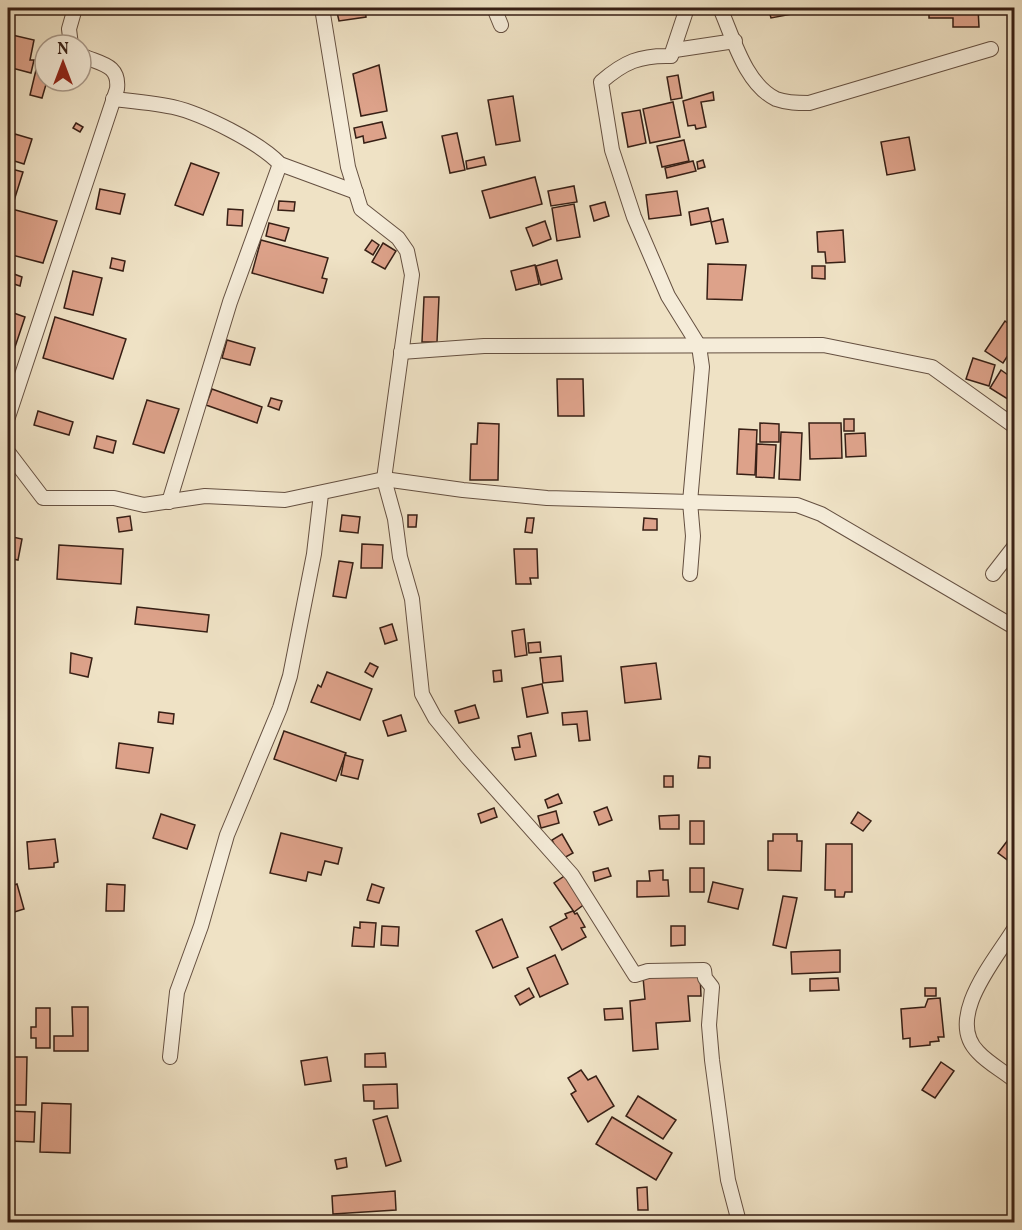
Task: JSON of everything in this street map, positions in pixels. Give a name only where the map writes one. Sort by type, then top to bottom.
[{"type":"street","points":[[70,33],[75,8]]},
{"type":"street","points":[[322,8],[348,167],[356,192],[367,216],[398,238],[407,251],[412,275],[384,479],[411,599],[422,694],[435,718],[572,874],[635,975],[648,971],[704,970],[705,978],[712,987],[709,1025],[712,1060],[728,1180],[739,1222]]},
{"type":"street","points":[[494,8],[501,25]]},
{"type":"street","points":[[687,8],[675,50],[671,56],[646,56],[617,68],[601,82],[612,150],[634,218],[668,296],[699,346],[702,367],[690,502],[693,536],[690,574]]},
{"type":"street","points":[[720,8],[744,63],[756,80],[775,98],[790,103],[809,103],[992,49]]},
{"type":"street","points":[[675,50],[735,41]]},
{"type":"street","points":[[8,417],[113,99],[117,78],[110,66],[93,60]]},
{"type":"street","points":[[113,99],[175,107],[212,122],[271,155],[280,164],[356,192]]},
{"type":"street","points":[[169,502],[230,302],[280,164]]},
{"type":"street","points":[[401,352],[484,346],[823,345],[932,367],[1014,426]]},
{"type":"street","points":[[8,452],[43,498],[114,498],[144,505],[205,496],[285,500],[384,479],[547,498],[778,504],[811,509],[1014,627]]},
{"type":"street","points":[[170,1057],[177,992],[201,926],[227,835],[280,708],[290,676],[314,554],[321,494]]},
{"type":"street","points":[[993,574],[1014,547]]},
{"type":"street","points":[[1014,929],[973,996],[966,1012],[966,1027],[976,1051],[1014,1080]]},
{"type":"building","points":[[336,8],[365,8],[366,17],[339,21]]},
{"type":"building","points":[[768,8],[824,8],[771,18]]},
{"type":"building","points":[[929,8],[978,8],[979,27],[953,27],[953,18],[929,18]]},
{"type":"building","points":[[8,34],[33,40],[31,73],[8,67]]},
{"type":"building","points":[[379,65],[387,111],[361,116],[353,74]]},
{"type":"building","points":[[678,75],[682,98],[671,100],[667,77]]},
{"type":"building","points":[[33,82],[33,93],[43,93],[42,98],[30,95]]},
{"type":"building","points":[[713,92],[714,100],[701,102],[706,127],[696,129],[695,125],[688,126],[683,101]]},
{"type":"building","points":[[513,96],[520,141],[496,145],[488,100]]},
{"type":"building","points":[[673,102],[680,137],[650,143],[643,109]]},
{"type":"building","points":[[640,110],[646,143],[628,147],[622,113]]},
{"type":"building","points":[[382,122],[386,138],[364,143],[363,136],[356,138],[354,128]]},
{"type":"building","points":[[76,123],[83,127],[80,132],[73,128]]},
{"type":"building","points":[[457,133],[465,170],[450,173],[442,136]]},
{"type":"building","points":[[15,134],[32,139],[24,164],[8,159]]},
{"type":"building","points":[[909,137],[915,170],[887,175],[881,142]]},
{"type":"building","points":[[684,140],[689,161],[662,167],[657,146]]},
{"type":"building","points":[[484,157],[486,165],[467,169],[466,161]]},
{"type":"building","points":[[703,160],[705,167],[698,169],[697,162]]},
{"type":"building","points":[[693,161],[696,171],[667,178],[665,168]]},
{"type":"building","points":[[191,163],[219,173],[203,215],[175,205]]},
{"type":"building","points":[[8,168],[23,172],[13,204],[8,203]]},
{"type":"building","points":[[535,177],[542,204],[490,218],[482,191]]},
{"type":"building","points":[[574,186],[577,202],[551,206],[548,191]]},
{"type":"building","points":[[100,189],[125,194],[120,214],[96,209]]},
{"type":"building","points":[[677,191],[681,215],[649,219],[646,195]]},
{"type":"building","points":[[279,201],[295,202],[294,211],[278,210]]},
{"type":"building","points":[[605,202],[609,216],[594,221],[590,206]]},
{"type":"building","points":[[574,204],[580,237],[557,241],[552,208]]},
{"type":"building","points":[[8,208],[57,221],[43,263],[8,254]]},
{"type":"building","points":[[708,208],[711,221],[691,225],[689,212]]},
{"type":"building","points":[[228,209],[243,210],[242,226],[227,225]]},
{"type":"building","points":[[723,219],[728,242],[716,244],[711,222]]},
{"type":"building","points":[[545,221],[551,239],[533,246],[526,228]]},
{"type":"building","points":[[269,223],[289,228],[285,241],[266,236]]},
{"type":"building","points":[[843,230],[845,262],[826,263],[825,252],[818,252],[817,232]]},
{"type":"building","points":[[261,240],[328,258],[322,278],[327,279],[323,293],[252,273]]},
{"type":"building","points":[[372,240],[379,245],[373,255],[365,250]]},
{"type":"building","points":[[383,243],[396,251],[385,269],[372,262]]},
{"type":"building","points":[[112,258],[125,261],[123,271],[110,268]]},
{"type":"building","points":[[557,260],[562,279],[541,285],[536,266]]},
{"type":"building","points":[[708,264],[746,265],[742,300],[707,299]]},
{"type":"building","points":[[535,265],[539,284],[516,290],[511,271]]},
{"type":"building","points":[[812,266],[825,266],[825,279],[812,278]]},
{"type":"building","points":[[73,271],[102,278],[93,315],[64,308]]},
{"type":"building","points":[[14,274],[22,277],[20,286],[11,283]]},
{"type":"building","points":[[424,297],[439,297],[437,342],[422,342]]},
{"type":"building","points":[[8,311],[25,317],[11,359],[8,357]]},
{"type":"building","points":[[55,317],[126,339],[113,379],[43,358]]},
{"type":"building","points":[[1005,321],[1014,328],[1014,346],[1003,363],[985,351]]},
{"type":"building","points":[[227,340],[255,348],[250,365],[222,358]]},
{"type":"building","points":[[973,358],[995,365],[989,386],[966,379]]},
{"type":"building","points":[[1014,364],[1014,403],[990,388],[1001,370],[1008,375]]},
{"type":"building","points":[[557,379],[583,379],[584,416],[558,416]]},
{"type":"building","points":[[212,389],[262,407],[257,423],[206,405]]},
{"type":"building","points":[[271,398],[282,401],[279,410],[268,406]]},
{"type":"building","points":[[147,400],[179,409],[164,453],[133,444]]},
{"type":"building","points":[[38,411],[73,422],[69,435],[34,425]]},
{"type":"building","points":[[844,419],[854,419],[854,431],[844,431]]},
{"type":"building","points":[[478,423],[499,424],[498,480],[470,480],[471,444],[477,444]]},
{"type":"building","points":[[760,423],[779,424],[779,442],[760,442]]},
{"type":"building","points":[[809,423],[841,423],[842,458],[810,459]]},
{"type":"building","points":[[739,429],[757,430],[755,475],[737,474]]},
{"type":"building","points":[[781,432],[802,433],[800,480],[779,479]]},
{"type":"building","points":[[865,433],[866,456],[846,457],[845,434]]},
{"type":"building","points":[[97,436],[116,441],[113,453],[94,448]]},
{"type":"building","points":[[757,444],[776,445],[774,478],[756,477]]},
{"type":"building","points":[[342,515],[360,517],[358,533],[340,531]]},
{"type":"building","points":[[408,515],[417,515],[416,527],[408,527]]},
{"type":"building","points":[[130,516],[132,530],[119,532],[117,518]]},
{"type":"building","points":[[527,518],[534,518],[532,533],[525,532]]},
{"type":"building","points":[[644,518],[657,519],[657,530],[643,530]]},
{"type":"building","points":[[8,536],[22,539],[18,560],[8,558]]},
{"type":"building","points":[[362,544],[383,545],[382,568],[361,568]]},
{"type":"building","points":[[59,545],[123,549],[121,584],[57,579]]},
{"type":"building","points":[[514,549],[537,549],[538,578],[530,578],[531,584],[516,584]]},
{"type":"building","points":[[339,561],[353,563],[346,598],[333,596]]},
{"type":"building","points":[[137,607],[209,615],[207,632],[135,624]]},
{"type":"building","points":[[392,624],[397,640],[385,644],[380,628]]},
{"type":"building","points":[[524,629],[527,655],[515,657],[512,631]]},
{"type":"building","points":[[540,642],[541,652],[529,653],[528,643]]},
{"type":"building","points":[[71,653],[92,658],[88,677],[70,673]]},
{"type":"building","points":[[561,656],[563,681],[543,683],[540,658]]},
{"type":"building","points":[[370,663],[378,667],[373,677],[365,672]]},
{"type":"building","points":[[656,663],[661,699],[625,703],[621,667]]},
{"type":"building","points":[[501,670],[502,681],[494,682],[493,671]]},
{"type":"building","points":[[327,672],[372,689],[360,720],[311,702],[318,685],[321,687]]},
{"type":"building","points":[[542,684],[548,713],[527,717],[522,688]]},
{"type":"building","points":[[475,705],[479,718],[459,723],[455,711]]},
{"type":"building","points":[[587,711],[590,740],[579,741],[577,724],[563,725],[562,713]]},
{"type":"building","points":[[159,712],[174,714],[173,724],[158,722]]},
{"type":"building","points":[[401,715],[406,731],[388,736],[383,721]]},
{"type":"building","points":[[284,731],[346,753],[336,781],[274,759]]},
{"type":"building","points":[[531,733],[536,756],[515,760],[512,748],[520,747],[518,736]]},
{"type":"building","points":[[119,743],[153,748],[149,773],[116,768]]},
{"type":"building","points":[[345,755],[363,760],[358,779],[341,775]]},
{"type":"building","points":[[699,756],[710,757],[710,768],[698,768]]},
{"type":"building","points":[[664,776],[673,776],[673,787],[664,787]]},
{"type":"building","points":[[558,794],[562,803],[548,808],[545,800]]},
{"type":"building","points":[[607,807],[612,820],[599,825],[594,812]]},
{"type":"building","points":[[494,808],[497,817],[481,823],[478,814]]},
{"type":"building","points":[[556,811],[559,823],[541,828],[538,816]]},
{"type":"building","points":[[858,812],[871,821],[863,831],[851,823]]},
{"type":"building","points":[[161,814],[195,825],[187,849],[153,838]]},
{"type":"building","points":[[679,815],[679,829],[660,829],[659,816]]},
{"type":"building","points":[[690,821],[704,821],[704,844],[690,844]]},
{"type":"building","points":[[281,833],[342,848],[338,864],[325,861],[321,875],[308,872],[306,881],[270,873]]},
{"type":"building","points":[[562,834],[573,853],[562,859],[552,840]]},
{"type":"building","points":[[773,834],[797,834],[797,841],[802,841],[801,871],[768,870],[768,841],[773,841]]},
{"type":"building","points":[[1011,836],[1014,839],[1014,856],[1010,862],[998,853]]},
{"type":"building","points":[[55,839],[58,862],[54,863],[54,867],[29,869],[27,842]]},
{"type":"building","points":[[826,844],[852,844],[852,892],[845,892],[844,897],[835,897],[835,890],[825,890]]},
{"type":"building","points":[[608,868],[611,876],[595,881],[593,872]]},
{"type":"building","points":[[690,868],[704,868],[704,892],[690,892]]},
{"type":"building","points":[[663,870],[663,880],[668,880],[669,896],[637,897],[637,881],[650,881],[649,871]]},
{"type":"building","points":[[566,875],[586,903],[574,912],[554,883]]},
{"type":"building","points":[[713,882],[743,889],[738,909],[708,902]]},
{"type":"building","points":[[17,884],[24,909],[8,914],[8,887]]},
{"type":"building","points":[[107,884],[125,885],[124,911],[106,911]]},
{"type":"building","points":[[372,884],[384,888],[379,903],[367,900]]},
{"type":"building","points":[[783,896],[797,898],[786,948],[773,945]]},
{"type":"building","points":[[573,911],[577,913],[585,927],[581,928],[586,937],[562,950],[550,927],[567,918],[565,914]]},
{"type":"building","points":[[502,919],[518,957],[493,968],[476,931]]},
{"type":"building","points":[[360,922],[376,923],[374,947],[352,946],[354,927],[360,928]]},
{"type":"building","points":[[382,926],[399,927],[398,946],[381,945]]},
{"type":"building","points":[[671,926],[685,926],[685,945],[671,946]]},
{"type":"building","points":[[840,950],[840,972],[792,974],[791,952]]},
{"type":"building","points":[[555,955],[568,984],[540,997],[527,968]]},
{"type":"building","points":[[700,973],[701,996],[688,996],[690,1021],[656,1023],[658,1049],[633,1051],[630,1001],[645,999],[643,977]]},
{"type":"building","points":[[838,978],[839,990],[810,991],[810,979]]},
{"type":"building","points":[[529,988],[534,997],[520,1005],[515,996]]},
{"type":"building","points":[[925,988],[936,988],[936,996],[925,996]]},
{"type":"building","points":[[940,998],[944,1037],[938,1037],[939,1041],[930,1042],[930,1045],[910,1047],[910,1038],[903,1039],[901,1009],[925,1007],[928,999]]},
{"type":"building","points":[[72,1007],[88,1007],[88,1051],[54,1051],[54,1036],[73,1036]]},
{"type":"building","points":[[36,1008],[50,1008],[50,1048],[36,1048],[36,1038],[31,1038],[31,1027],[36,1027]]},
{"type":"building","points":[[622,1008],[623,1019],[605,1020],[604,1009]]},
{"type":"building","points":[[385,1053],[386,1067],[365,1067],[365,1054]]},
{"type":"building","points":[[12,1057],[27,1057],[26,1105],[11,1105]]},
{"type":"building","points":[[327,1057],[331,1081],[305,1085],[301,1061]]},
{"type":"building","points":[[8,1061],[11,1061],[10,1076],[8,1076]]},
{"type":"building","points":[[941,1062],[954,1071],[935,1098],[922,1090]]},
{"type":"building","points":[[581,1070],[588,1080],[596,1076],[614,1106],[588,1122],[571,1094],[576,1091],[568,1078]]},
{"type":"building","points":[[397,1084],[398,1108],[374,1109],[374,1101],[364,1101],[363,1085]]},
{"type":"building","points":[[638,1096],[676,1120],[663,1139],[626,1116]]},
{"type":"building","points":[[42,1103],[71,1104],[70,1153],[40,1152]]},
{"type":"building","points":[[8,1111],[35,1112],[34,1142],[8,1141]]},
{"type":"building","points":[[387,1116],[401,1161],[386,1166],[373,1120]]},
{"type":"building","points":[[612,1117],[672,1153],[656,1180],[596,1144]]},
{"type":"building","points":[[346,1158],[347,1167],[337,1169],[335,1160]]},
{"type":"building","points":[[647,1187],[648,1210],[638,1210],[637,1188]]},
{"type":"building","points":[[395,1191],[396,1210],[333,1214],[332,1196]]},
{"type":"building","points":[[437,1218],[475,1219],[475,1222],[437,1222]]},
{"type":"building","points":[[563,1220],[563,1222],[495,1222],[495,1221]]}]
